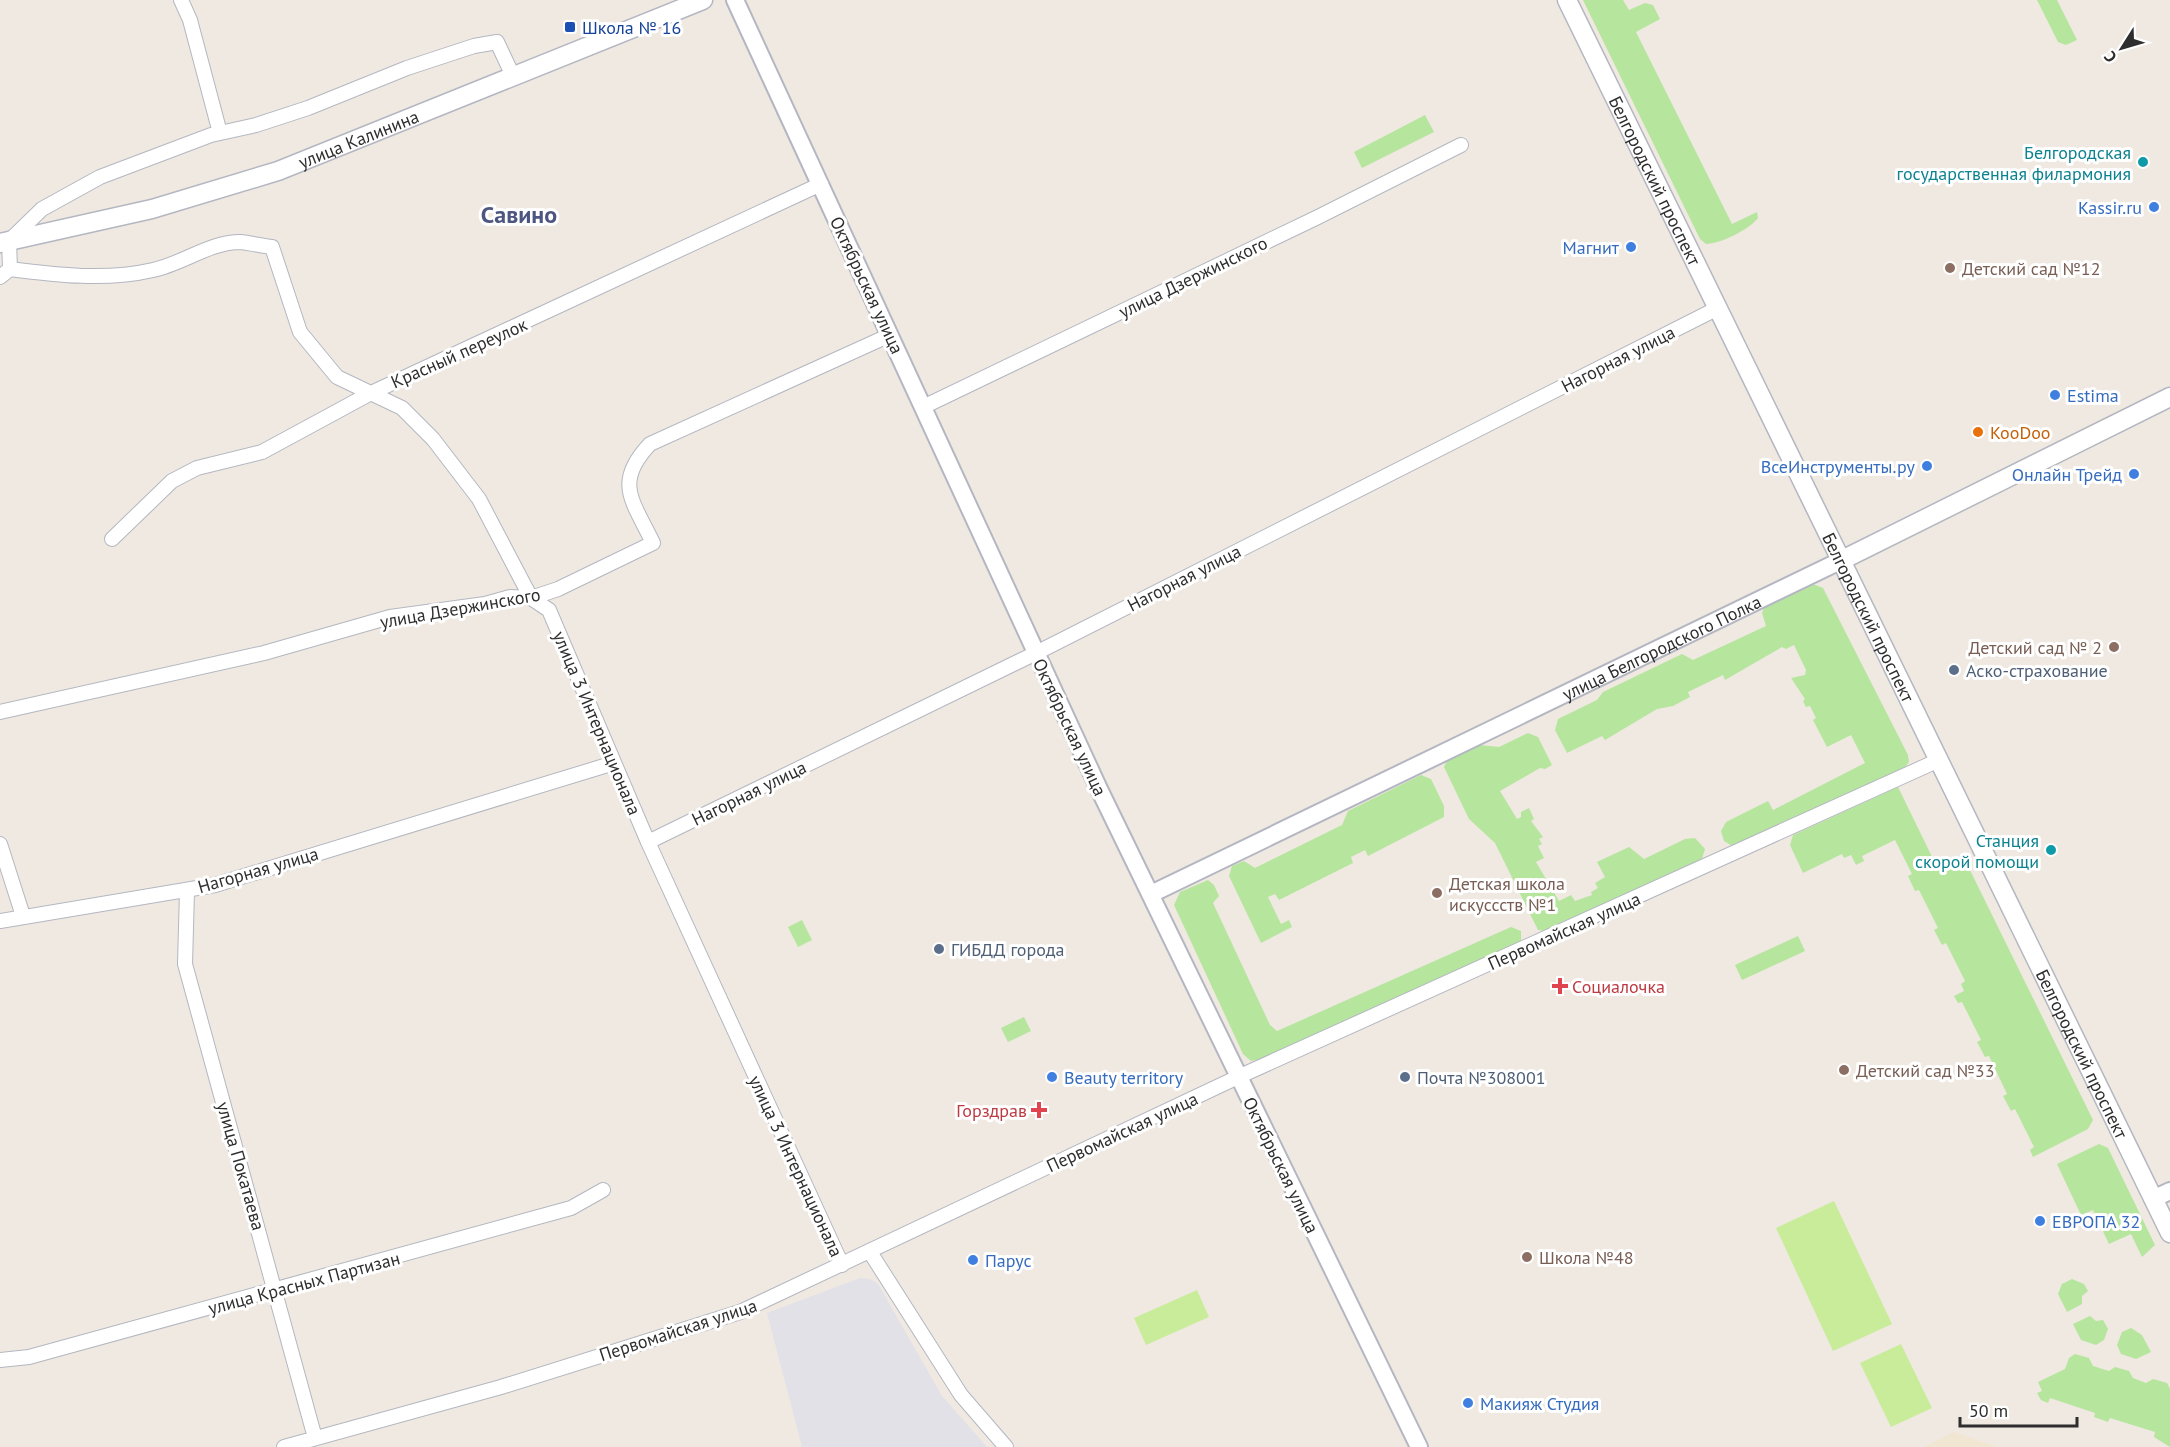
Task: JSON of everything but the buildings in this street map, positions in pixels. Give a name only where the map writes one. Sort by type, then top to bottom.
[{"type":"main road","name":"улица Калинина","points":[[4,242],[152,210],[278,171],[703,0]]},
{"type":"main road","name":"Белгородский проспект","points":[[1568,0],[1939,760],[2162,1195],[2170,1233]]},
{"type":"main road","name":"улица Белгородского Полка","points":[[1842,560],[2170,397]]},
{"type":"street","points":[[181,0],[190,20],[220,133]]},
{"type":"street","name":"Октябрьская улица","points":[[735,0],[1099,789],[1419,1447]]},
{"type":"street","points":[[5,273],[4,242],[42,209],[100,177],[220,133],[308,108],[407,68],[474,46],[497,42],[513,76]]},
{"type":"street","name":"улица Дзержинского","points":[[923,406],[1318,217],[1461,145]]},
{"type":"street","name":"Красный переулок","points":[[112,538],[172,481],[197,468],[262,452],[371,393],[821,184]]},
{"type":"street","name":"улица 3 Интернационала","points":[[5,273],[114,276],[172,265],[213,247],[239,242],[272,247],[300,332],[337,377],[402,408],[440,447],[479,499],[531,598],[549,610],[648,843],[842,1265]]},
{"type":"street","name":"Нагорная улица","points":[[648,843],[1036,653],[1718,308]]},
{"type":"street","name":"улица Дзержинского","points":[[0,712],[264,653],[390,617],[485,604],[510,597],[531,598],[558,589],[653,543],[627,483],[634,461],[650,444],[890,335]]},
{"type":"street","name":"улица Белгородского Полка","points":[[1151,894],[1842,560]]},
{"type":"street","name":"Первомайская улица","points":[[284,1447],[501,1387],[740,1312],[1238,1077],[1939,760]]},
{"type":"street","name":"Нагорная улица","points":[[0,921],[215,885],[614,763]]},
{"type":"street","points":[[0,844],[23,916]]},
{"type":"street","name":"улица Покатаева","points":[[187,891],[185,964],[315,1438]]},
{"type":"street","name":"улица Красных Партизан","points":[[0,1360],[29,1357],[276,1291],[571,1208],[603,1190]]},
{"type":"street","name":"улица 3 Интернационала","points":[[870,1252],[961,1395],[1006,1447]]},
{"type":"shaded area","points":[[860,1278],[870,1279],[878,1284],[942,1396],[987,1447],[802,1447],[767,1313]]},
{"type":"shaded area","points":[[1954,1432],[1997,1447],[1924,1447]]},
{"type":"green space","points":[[1583,0],[1623,0],[1629,10],[1645,3],[1653,5],[1660,19],[1636,32],[1732,224],[1757,212],[1758,218],[1748,227],[1726,239],[1712,243],[1706,244],[1700,239]]},
{"type":"green space","points":[[2037,0],[2057,0],[2077,40],[2066,45],[2058,42]]},
{"type":"green space","points":[[1425,115],[1434,132],[1362,168],[1354,152]]},
{"type":"green space","points":[[1813,584],[1823,588],[1908,755],[1909,762],[1905,767],[1741,844],[1732,846],[1724,841],[1721,831],[1726,822],[1768,801],[1773,810],[1865,763],[1851,735],[1827,747],[1813,720],[1816,718],[1810,706],[1806,707],[1803,701],[1805,699],[1791,678],[1805,675],[1806,670],[1794,645],[1786,649],[1782,647],[1725,680],[1723,675],[1688,692],[1690,697],[1673,706],[1657,709],[1605,740],[1602,736],[1567,753],[1555,730],[1558,719],[1597,700],[1603,692],[1682,654],[1693,660],[1766,626],[1762,613],[1765,606]]},
{"type":"green space","points":[[1528,733],[1538,737],[1552,765],[1545,769],[1540,768],[1500,791],[1517,819],[1521,817],[1521,812],[1529,808],[1534,819],[1531,821],[1543,837],[1539,839],[1542,844],[1538,846],[1544,858],[1536,862],[1559,901],[1571,895],[1575,901],[1592,895],[1591,892],[1598,888],[1595,883],[1605,877],[1597,862],[1629,847],[1644,859],[1685,839],[1695,838],[1705,849],[1702,859],[1545,931],[1538,930],[1495,843],[1469,819],[1444,767],[1447,760],[1480,745],[1499,747]]},
{"type":"green space","points":[[1421,775],[1431,779],[1444,806],[1444,817],[1368,856],[1365,850],[1351,857],[1353,863],[1279,900],[1275,894],[1268,897],[1281,924],[1289,920],[1292,927],[1261,943],[1229,876],[1232,866],[1244,861],[1255,868],[1342,825],[1348,811]]},
{"type":"green space","points":[[1898,787],[1936,865],[1955,856],[1965,860],[2093,1120],[2088,1129],[2033,1157],[2030,1150],[2034,1147],[2015,1109],[2011,1111],[2003,1096],[2007,1094],[1989,1056],[1985,1057],[1977,1042],[1981,1040],[1962,1002],[1958,1003],[1954,996],[1964,991],[1961,984],[1965,981],[1946,943],[1942,945],[1934,930],[1938,928],[1919,890],[1915,891],[1908,876],[1912,874],[1895,840],[1862,856],[1864,861],[1856,865],[1851,855],[1844,858],[1842,854],[1803,873],[1790,845],[1793,835]]},
{"type":"green space","points":[[1208,880],[1214,885],[1219,896],[1213,903],[1270,1025],[1277,1031],[1511,927],[1521,931],[1521,942],[1261,1059],[1251,1061],[1243,1054],[1174,905],[1180,892]]},
{"type":"green space","points":[[802,920],[812,940],[798,947],[788,927]]},
{"type":"green space","points":[[1798,936],[1805,951],[1742,980],[1735,965]]},
{"type":"green space","points":[[1024,1017],[1031,1031],[1008,1042],[1001,1028]]},
{"type":"green space","points":[[2099,1144],[2108,1148],[2155,1245],[2142,1257],[2131,1234],[2109,1244],[2093,1210],[2081,1215],[2057,1164]]},
{"type":"green space","points":[[1834,1201],[1892,1324],[1833,1351],[1776,1228]]},
{"type":"green space","points":[[2072,1279],[2084,1284],[2088,1291],[2082,1296],[2082,1304],[2067,1312],[2058,1294],[2062,1284]]},
{"type":"green space","points":[[1197,1290],[1209,1317],[1146,1345],[1134,1318]]},
{"type":"green space","points":[[2090,1316],[2096,1321],[2103,1320],[2108,1329],[2104,1340],[2096,1345],[2081,1340],[2073,1324]]},
{"type":"green space","points":[[2131,1328],[2142,1335],[2151,1352],[2136,1359],[2121,1354],[2117,1345],[2122,1332]]},
{"type":"green space","points":[[1901,1344],[1932,1408],[1891,1427],[1860,1363]]},
{"type":"green space","points":[[2075,1354],[2089,1358],[2093,1366],[2109,1371],[2115,1367],[2129,1371],[2133,1378],[2146,1383],[2153,1379],[2167,1383],[2170,1389],[2170,1447],[2154,1437],[2155,1432],[2110,1418],[2108,1422],[2094,1417],[2095,1413],[2050,1398],[2048,1403],[2041,1400],[2037,1393],[2042,1391],[2038,1382],[2065,1369],[2069,1358]]},
{"type":"place","name":"Школа № 16","points":[[570,27]]},
{"type":"place","name":"Белгородская государственная филармония","points":[[2143,162]]},
{"type":"place","name":"Kassir.ru","points":[[2154,207]]},
{"type":"place","name":"Магнит","points":[[1631,247]]},
{"type":"place","name":"Детский сад №12","points":[[1950,268]]},
{"type":"place","name":"Estima","points":[[2055,395]]},
{"type":"place","name":"KooDoo","points":[[1978,432]]},
{"type":"place","name":"ВсеИнструменты.ру","points":[[1927,466]]},
{"type":"place","name":"Онлайн Трейд","points":[[2134,474]]},
{"type":"place","name":"Детский сад № 2","points":[[2114,647]]},
{"type":"place","name":"Аско-страхование","points":[[1954,670]]},
{"type":"place","name":"Станция скорой помощи","points":[[2051,850]]},
{"type":"place","name":"Детская школа искуссств №1","points":[[1437,893]]},
{"type":"place","name":"ГИБДД города","points":[[939,949]]},
{"type":"place","name":"Социалочка","points":[[1560,986]]},
{"type":"place","name":"Детский сад №33","points":[[1844,1070]]},
{"type":"place","name":"Beauty territory","points":[[1052,1077]]},
{"type":"place","name":"Почта №308001","points":[[1405,1077]]},
{"type":"place","name":"Горздрав","points":[[1039,1110]]},
{"type":"place","name":"ЕВРОПА 32","points":[[2040,1221]]},
{"type":"place","name":"Школа №48","points":[[1527,1257]]},
{"type":"place","name":"Парус","points":[[973,1260]]},
{"type":"place","name":"Макияж Студия","points":[[1468,1403]]},
{"type":"district","name":"Савино","points":[[519,214]]}]
